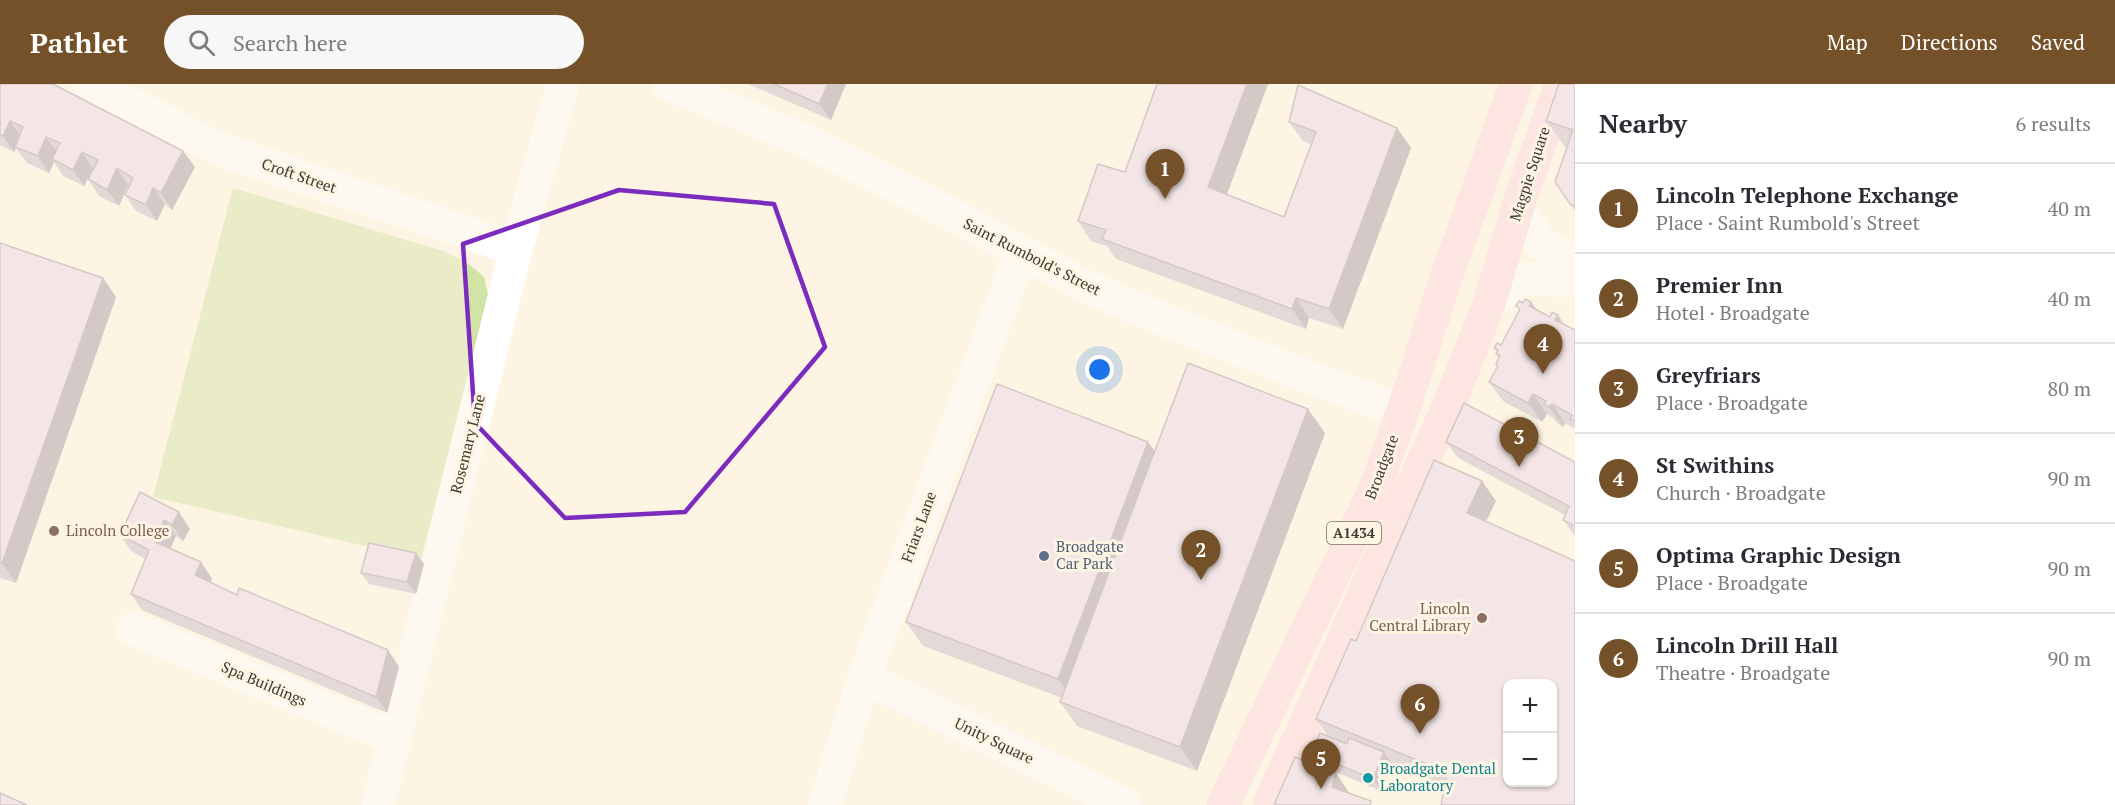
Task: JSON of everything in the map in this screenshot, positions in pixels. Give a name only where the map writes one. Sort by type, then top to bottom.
[{"type":"main road","name":"Broadgate","points":[[1223,805],[1374,491],[1456,249],[1516,84]]},
{"type":"main road","name":"Magpie Square","points":[[1488,307],[1518,209],[1561,84]]},
{"type":"main road","name":"A1434","points":[[1269,805],[1451,400],[1488,307]]},
{"type":"street","name":"Croft Street","points":[[91,84],[219,149],[516,249]]},
{"type":"street","name":"Rosemary Lane","points":[[378,805],[516,249],[563,84]]},
{"type":"street","name":"Saint Rumbold's Street","points":[[669,84],[811,143],[919,197],[1083,285],[1162,319],[1335,387],[1403,411]]},
{"type":"street","points":[[1518,209],[1540,242],[1575,262]]},
{"type":"street","name":"Friars Lane","points":[[825,805],[864,677],[1021,252]]},
{"type":"street","points":[[1488,307],[1509,286],[1524,279],[1575,281]]},
{"type":"street","name":"Spa Buildings","points":[[133,629],[395,738]]},
{"type":"street","name":"Unity Square","points":[[864,677],[1125,805]]},
{"type":"highlighted area","points":[[619,190],[774,204],[825,347],[685,512],[565,518],[475,423],[463,244]]},
{"type":"green space","points":[[233,188],[446,252],[469,264],[484,277],[489,299],[421,559],[153,497]]},
{"type":"building","points":[[0,84],[53,84],[183,151],[161,193],[153,188],[146,205],[125,195],[133,178],[117,168],[107,190],[88,179],[98,160],[82,152],[73,170],[52,159],[60,143],[46,137],[38,156],[15,147],[23,127],[10,121],[3,136],[0,135]]},
{"type":"building","points":[[774,84],[828,84],[819,104]]},
{"type":"building","points":[[1157,84],[1247,84],[1208,187],[1284,217],[1316,132],[1289,122],[1298,85],[1397,128],[1329,309],[1296,298],[1292,309],[1102,239],[1106,230],[1078,221],[1098,164],[1125,172]]},
{"type":"building","points":[[1559,84],[1575,84],[1575,206],[1570,204],[1555,182],[1573,130],[1546,121]]},
{"type":"building","points":[[0,243],[103,278],[2,563],[0,563]]},
{"type":"building","points":[[1525,299],[1531,302],[1529,306],[1550,317],[1552,312],[1558,315],[1555,320],[1575,330],[1575,421],[1570,419],[1572,415],[1552,404],[1549,407],[1544,404],[1546,401],[1533,394],[1528,403],[1489,382],[1498,366],[1496,364],[1500,355],[1496,354],[1498,350],[1494,348],[1497,343],[1501,345],[1520,309],[1516,306],[1519,301],[1523,303]]},
{"type":"building","points":[[1188,363],[1308,409],[1180,747],[1060,702]]},
{"type":"building","name":"Broadgate Car Park","points":[[997,384],[1148,442],[1058,679],[906,622]]},
{"type":"building","points":[[1464,403],[1575,462],[1575,526],[1563,520],[1569,506],[1446,442]]},
{"type":"building","points":[[1434,460],[1482,481],[1467,513],[1575,561],[1575,805],[1441,805],[1447,772],[1316,719],[1351,639],[1356,641]]},
{"type":"building","points":[[140,492],[179,512],[172,525],[164,520],[155,542],[201,562],[195,575],[237,595],[239,588],[388,650],[376,697],[131,594],[149,550],[120,535]]},
{"type":"building","points":[[369,543],[416,553],[407,582],[361,573]]},
{"type":"building","points":[[1320,733],[1347,744],[1349,738],[1384,752],[1373,779],[1311,753]]},
{"type":"building","points":[[1295,757],[1336,773],[1332,787],[1371,801],[1370,805],[1274,805]]},
{"type":"building","points":[[0,793],[27,805],[0,805]]},
{"type":"place","name":"Lincoln Telephone Exchange","points":[[1165,199]]},
{"type":"place","name":"St Swithins","points":[[1543,374]]},
{"type":"place","name":"Greyfriars","points":[[1519,467]]},
{"type":"place","name":"Lincoln College","points":[[54,531]]},
{"type":"place","name":"Broadgate Car Park","points":[[1044,556]]},
{"type":"place","name":"Premier Inn","points":[[1201,580]]},
{"type":"place","name":"Lincoln Central Library","points":[[1482,618]]},
{"type":"place","name":"Lincoln Drill Hall","points":[[1420,734]]},
{"type":"place","name":"Broadgate Dental Laboratory","points":[[1368,778]]},
{"type":"place","name":"Optima Graphic Design","points":[[1321,789]]}]
